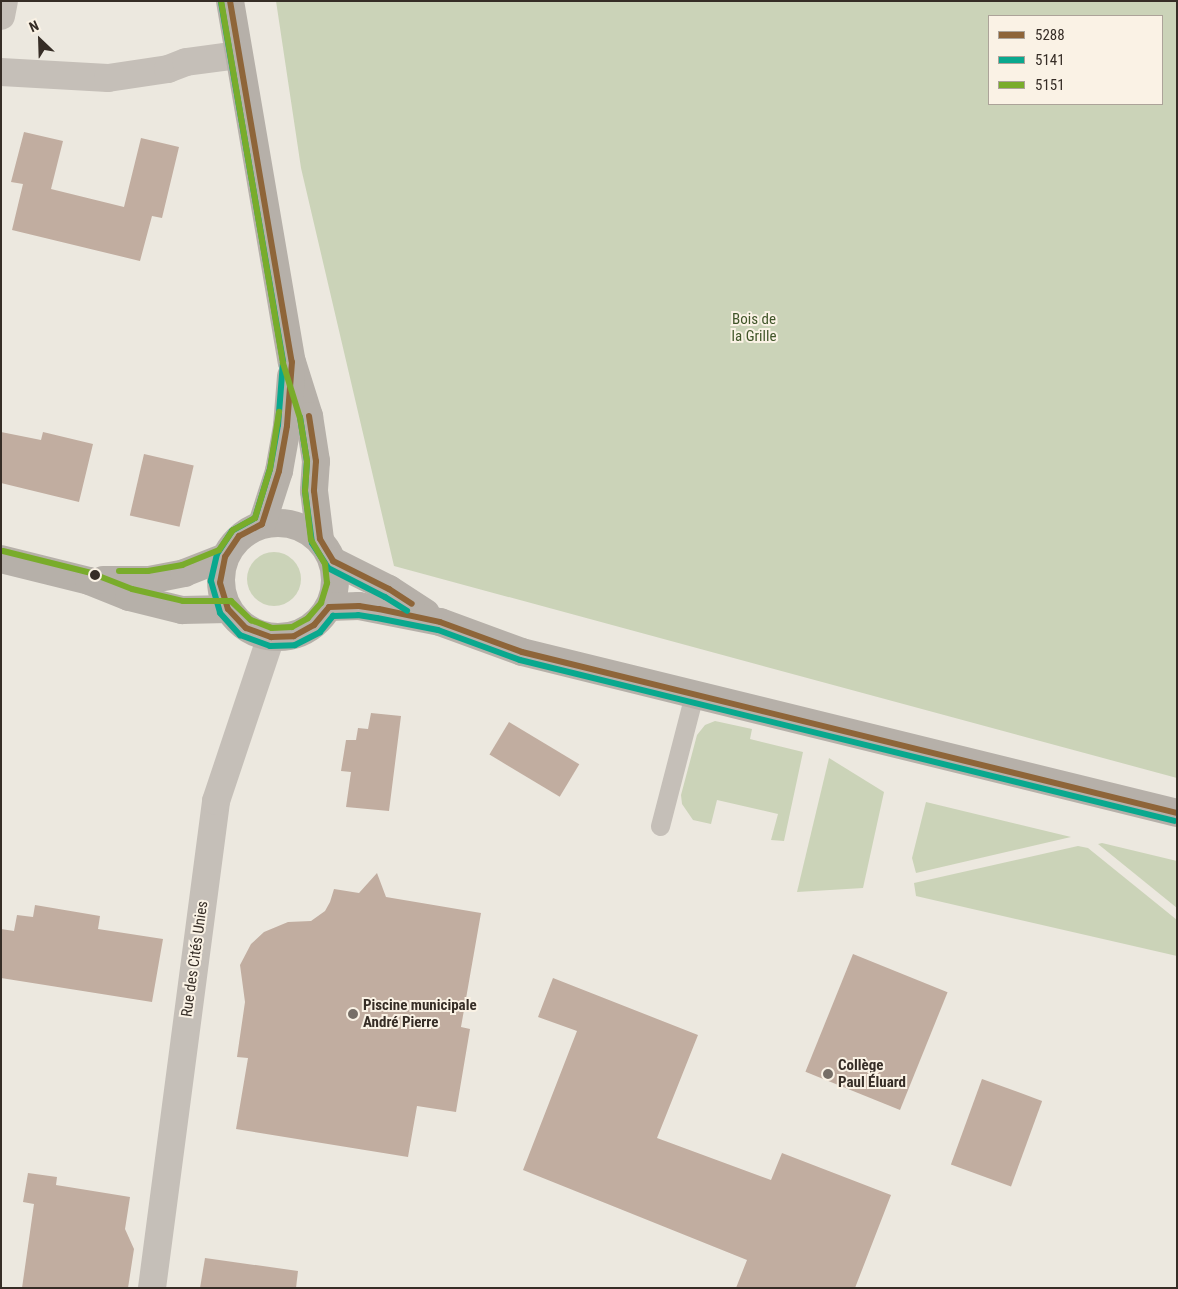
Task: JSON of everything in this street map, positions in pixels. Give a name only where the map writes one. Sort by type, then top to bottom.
[{"type":"street","points":[[1,16],[4,1]]},
{"type":"street","points":[[230,1],[292,362],[309,416],[316,461],[314,491],[326,550],[336,584],[329,607],[314,625],[294,636],[270,637],[246,628],[228,609],[220,583],[225,557],[239,536],[262,524],[283,522],[303,528],[326,550],[440,622]]},
{"type":"street","points":[[1,72],[108,78],[168,69],[186,62],[238,55]]},
{"type":"street","points":[[262,524],[279,471],[287,426],[292,362]]},
{"type":"street","points":[[89,581],[149,580],[184,573],[225,557]]},
{"type":"street","points":[[1,559],[89,581],[129,597],[182,610],[228,609]]},
{"type":"street","points":[[329,607],[365,607],[440,622],[522,652],[838,731],[968,760],[1177,813]]},
{"type":"street","name":"Rue des Cités Unies","points":[[152,1288],[216,800],[270,637]]},
{"type":"lane","points":[[660,826],[694,695]]},
{"type":"green space","name":"Bois de la Grille","points":[[276,1],[1177,1],[1177,778],[394,566],[301,168]]},
{"type":"green space","points":[[269,552],[279,552],[289,556],[297,564],[301,579],[297,594],[289,602],[279,606],[269,606],[259,602],[251,594],[247,584],[247,574],[251,564],[259,556]]},
{"type":"green space","points":[[715,721],[752,729],[750,739],[803,752],[784,841],[771,840],[778,814],[717,800],[711,824],[693,820],[682,804],[681,795],[697,735],[705,725]]},
{"type":"green space","points":[[829,758],[884,792],[863,888],[797,892]]},
{"type":"green space","points":[[926,802],[1071,837],[916,873],[912,858]]},
{"type":"green space","points":[[1102,843],[1177,861],[1177,908],[1098,844]]},
{"type":"green space","points":[[1078,846],[1088,848],[1177,920],[1177,956],[916,896],[914,883]]},
{"type":"building","points":[[24,132],[63,141],[51,189],[124,207],[141,138],[179,147],[162,218],[152,216],[140,261],[12,230],[23,184],[11,182]]},
{"type":"building","points":[[1,432],[41,440],[43,432],[93,444],[79,502],[1,483]]},
{"type":"building","points":[[144,454],[194,465],[180,527],[130,515]]},
{"type":"building","points":[[371,713],[401,716],[389,811],[346,807],[351,772],[341,771],[346,740],[356,740],[358,728],[368,729]]},
{"type":"building","points":[[509,722],[579,764],[560,797],[489,755]]},
{"type":"building","name":"Piscine municipale André Pierre","points":[[377,873],[386,897],[481,913],[461,1027],[470,1029],[456,1112],[417,1106],[408,1157],[236,1129],[248,1058],[237,1057],[245,1002],[240,965],[251,944],[264,932],[288,922],[311,921],[325,911],[334,889],[359,893]]},
{"type":"building","points":[[35,905],[100,916],[98,929],[163,939],[152,1002],[1,978],[1,929],[14,931],[17,915],[33,917]]},
{"type":"building","points":[[853,954],[948,992],[900,1110],[805,1072]]},
{"type":"building","points":[[553,978],[698,1035],[657,1138],[771,1180],[782,1153],[891,1195],[855,1288],[736,1288],[747,1260],[523,1170],[577,1031],[538,1017]]},
{"type":"building","points":[[982,1079],[1042,1101],[1011,1186],[951,1165]]},
{"type":"building","points":[[28,1173],[57,1177],[56,1185],[130,1197],[125,1229],[134,1249],[128,1288],[22,1288],[34,1204],[23,1202]]},
{"type":"building","points":[[205,1258],[298,1271],[296,1288],[200,1288]]},
{"type":"transit line","name":"5288","points":[[230,1],[292,362],[287,426],[279,471],[262,524],[239,536],[225,557],[220,583],[228,609],[246,628],[271,637],[294,636],[314,625],[329,607],[359,606],[379,609],[440,622],[522,652],[1177,813]]},
{"type":"transit line","name":"5141","points":[[221,2],[283,362],[278,425],[270,469],[255,518],[232,531],[217,554],[211,581],[220,613],[240,635],[270,646],[295,645],[320,632],[333,616],[358,615],[438,630],[520,660],[1175,821]]},
{"type":"transit line","name":"5151","points":[[3,551],[91,573],[132,589],[183,601],[231,601],[251,620],[272,628],[292,627],[308,618],[321,603],[327,583],[325,564],[311,540],[305,491],[307,461],[300,418],[283,363],[221,2]]},
{"type":"transit line","name":"5151","points":[[119,571],[148,571],[182,565],[219,550],[233,530],[255,518],[270,469],[279,412]]},
{"type":"transit line","name":"5288","points":[[309,416],[316,461],[314,491],[320,539],[333,561],[389,589],[412,604]]},
{"type":"transit line","name":"5141","points":[[300,417],[307,461],[305,491],[312,543],[328,568],[385,597],[407,611]]},
{"type":"place","name":"Piscine municipale André Pierre","points":[[353,1014]]},
{"type":"place","name":"Collège Paul Éluard","points":[[828,1074]]}]
